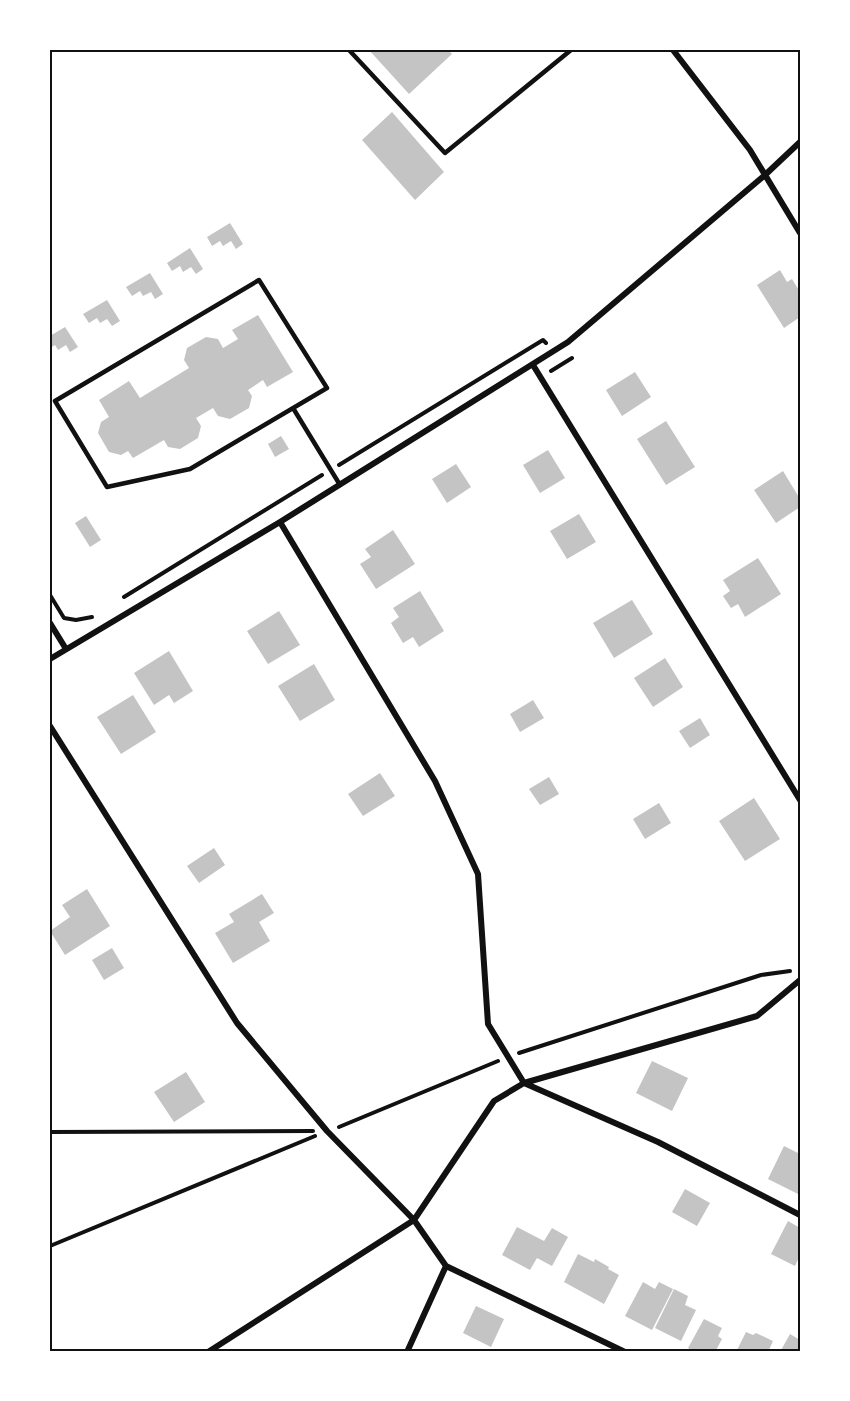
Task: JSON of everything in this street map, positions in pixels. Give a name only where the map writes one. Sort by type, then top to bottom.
[{"type":"street","points":[[673,50],[750,150],[801,233]]},
{"type":"street","points":[[50,659],[280,522],[553,352],[765,175],[801,142]]},
{"type":"street","points":[[533,365],[801,800]]},
{"type":"street","points":[[280,522],[435,781],[478,874],[488,1024],[524,1083],[658,1142],[801,1215]]},
{"type":"street","points":[[50,623],[66,649]]},
{"type":"street","points":[[50,726],[237,1023],[327,1131],[414,1220],[446,1266],[625,1352]]},
{"type":"street","points":[[208,1352],[414,1220],[494,1101],[524,1083],[757,1016],[801,980]]},
{"type":"street","points":[[407,1352],[446,1266]]},
{"type":"lane","points":[[349,50],[445,153],[571,50]]},
{"type":"lane","points":[[50,404],[55,401],[259,280],[327,388],[190,469],[107,487],[55,401]]},
{"type":"lane","points":[[293,408],[340,485]]},
{"type":"path","points":[[120,600],[543,340],[553,352]]},
{"type":"path","points":[[50,595],[64,618],[76,620],[90,618],[100,612]]},
{"type":"path","points":[[50,1246],[507,1057],[761,975],[801,970]]},
{"type":"path","points":[[50,1132],[327,1131]]},
{"type":"building","points":[[369,50],[448,50],[452,54],[409,94]]},
{"type":"building","points":[[392,112],[444,172],[415,200],[362,140]]},
{"type":"building","points":[[230,223],[243,244],[236,249],[231,241],[223,246],[220,241],[212,246],[207,237]]},
{"type":"building","points":[[190,248],[203,269],[196,274],[191,267],[183,272],[180,266],[172,271],[167,263]]},
{"type":"building","points":[[780,270],[787,282],[792,279],[800,292],[800,317],[784,328],[757,285]]},
{"type":"building","points":[[150,273],[163,294],[155,299],[151,292],[143,296],[140,291],[132,296],[126,287]]},
{"type":"building","points":[[107,300],[120,321],[112,326],[107,319],[100,323],[97,318],[89,323],[83,314]]},
{"type":"building","points":[[258,315],[293,372],[267,387],[263,380],[248,390],[252,396],[249,408],[230,419],[218,416],[213,408],[196,418],[201,426],[198,438],[180,449],[168,447],[164,440],[133,458],[128,451],[121,455],[109,452],[98,433],[101,422],[109,417],[99,400],[129,381],[140,398],[189,368],[184,360],[187,348],[206,337],[218,339],[223,348],[238,339],[232,330]]},
{"type":"building","points":[[65,327],[78,347],[70,352],[66,345],[58,350],[55,345],[50,348],[50,336]]},
{"type":"building","points":[[635,372],[651,397],[622,416],[606,390]]},
{"type":"building","points":[[666,421],[695,467],[666,485],[637,439]]},
{"type":"building","points":[[281,436],[289,449],[275,457],[268,444]]},
{"type":"building","points":[[548,450],[565,478],[540,493],[523,465]]},
{"type":"building","points":[[456,464],[471,487],[447,503],[432,479]]},
{"type":"building","points":[[783,471],[800,499],[800,507],[776,523],[754,490]]},
{"type":"building","points":[[579,514],[596,542],[567,559],[550,531]]},
{"type":"building","points":[[86,516],[101,540],[90,547],[75,523]]},
{"type":"building","points":[[393,530],[415,564],[376,589],[360,564],[371,557],[365,549]]},
{"type":"building","points":[[758,558],[781,594],[745,617],[738,604],[731,608],[723,596],[730,591],[723,580]]},
{"type":"building","points":[[420,591],[444,631],[419,647],[413,637],[403,643],[391,623],[399,617],[393,608]]},
{"type":"building","points":[[632,600],[653,634],[614,658],[593,623]]},
{"type":"building","points":[[279,611],[300,645],[268,664],[247,631]]},
{"type":"building","points":[[169,651],[193,691],[174,703],[169,695],[154,705],[134,673]]},
{"type":"building","points":[[665,658],[683,687],[653,707],[634,678]]},
{"type":"building","points":[[314,664],[335,700],[300,721],[278,686]]},
{"type":"building","points":[[133,695],[156,732],[121,754],[97,717]]},
{"type":"building","points":[[533,700],[544,718],[520,732],[510,714]]},
{"type":"building","points":[[700,718],[710,735],[690,748],[679,731]]},
{"type":"building","points":[[380,773],[395,796],[363,816],[348,794]]},
{"type":"building","points":[[549,777],[559,794],[540,805],[529,789]]},
{"type":"building","points":[[754,798],[780,839],[745,861],[719,821]]},
{"type":"building","points":[[659,803],[671,823],[645,839],[633,819]]},
{"type":"building","points":[[214,848],[225,865],[199,883],[187,866]]},
{"type":"building","points":[[87,889],[110,926],[65,955],[50,931],[70,917],[62,905]]},
{"type":"building","points":[[262,894],[274,913],[259,922],[270,941],[233,963],[215,933],[234,922],[229,914]]},
{"type":"building","points":[[112,948],[124,968],[104,980],[92,960]]},
{"type":"building","points":[[652,1061],[688,1078],[672,1111],[636,1093]]},
{"type":"building","points":[[186,1072],[205,1102],[174,1122],[154,1092]]},
{"type":"building","points":[[784,1146],[800,1154],[800,1195],[768,1179]]},
{"type":"building","points":[[685,1189],[710,1203],[697,1226],[672,1212]]},
{"type":"building","points":[[788,1221],[800,1228],[800,1255],[795,1266],[771,1254]]},
{"type":"building","points":[[517,1227],[544,1241],[552,1228],[568,1237],[552,1266],[537,1258],[530,1270],[502,1255]]},
{"type":"building","points":[[578,1254],[594,1262],[595,1259],[619,1275],[604,1304],[564,1282]]},
{"type":"building","points":[[643,1282],[655,1289],[659,1282],[673,1289],[652,1330],[625,1316]]},
{"type":"building","points":[[674,1289],[688,1296],[685,1305],[696,1310],[681,1341],[655,1328]]},
{"type":"building","points":[[476,1306],[504,1319],[491,1347],[463,1333]]},
{"type":"building","points":[[704,1319],[722,1328],[718,1336],[722,1339],[715,1352],[694,1352],[688,1348]]},
{"type":"building","points":[[746,1332],[753,1335],[756,1333],[773,1341],[768,1352],[736,1352]]},
{"type":"building","points":[[790,1334],[800,1340],[800,1352],[780,1352]]}]
